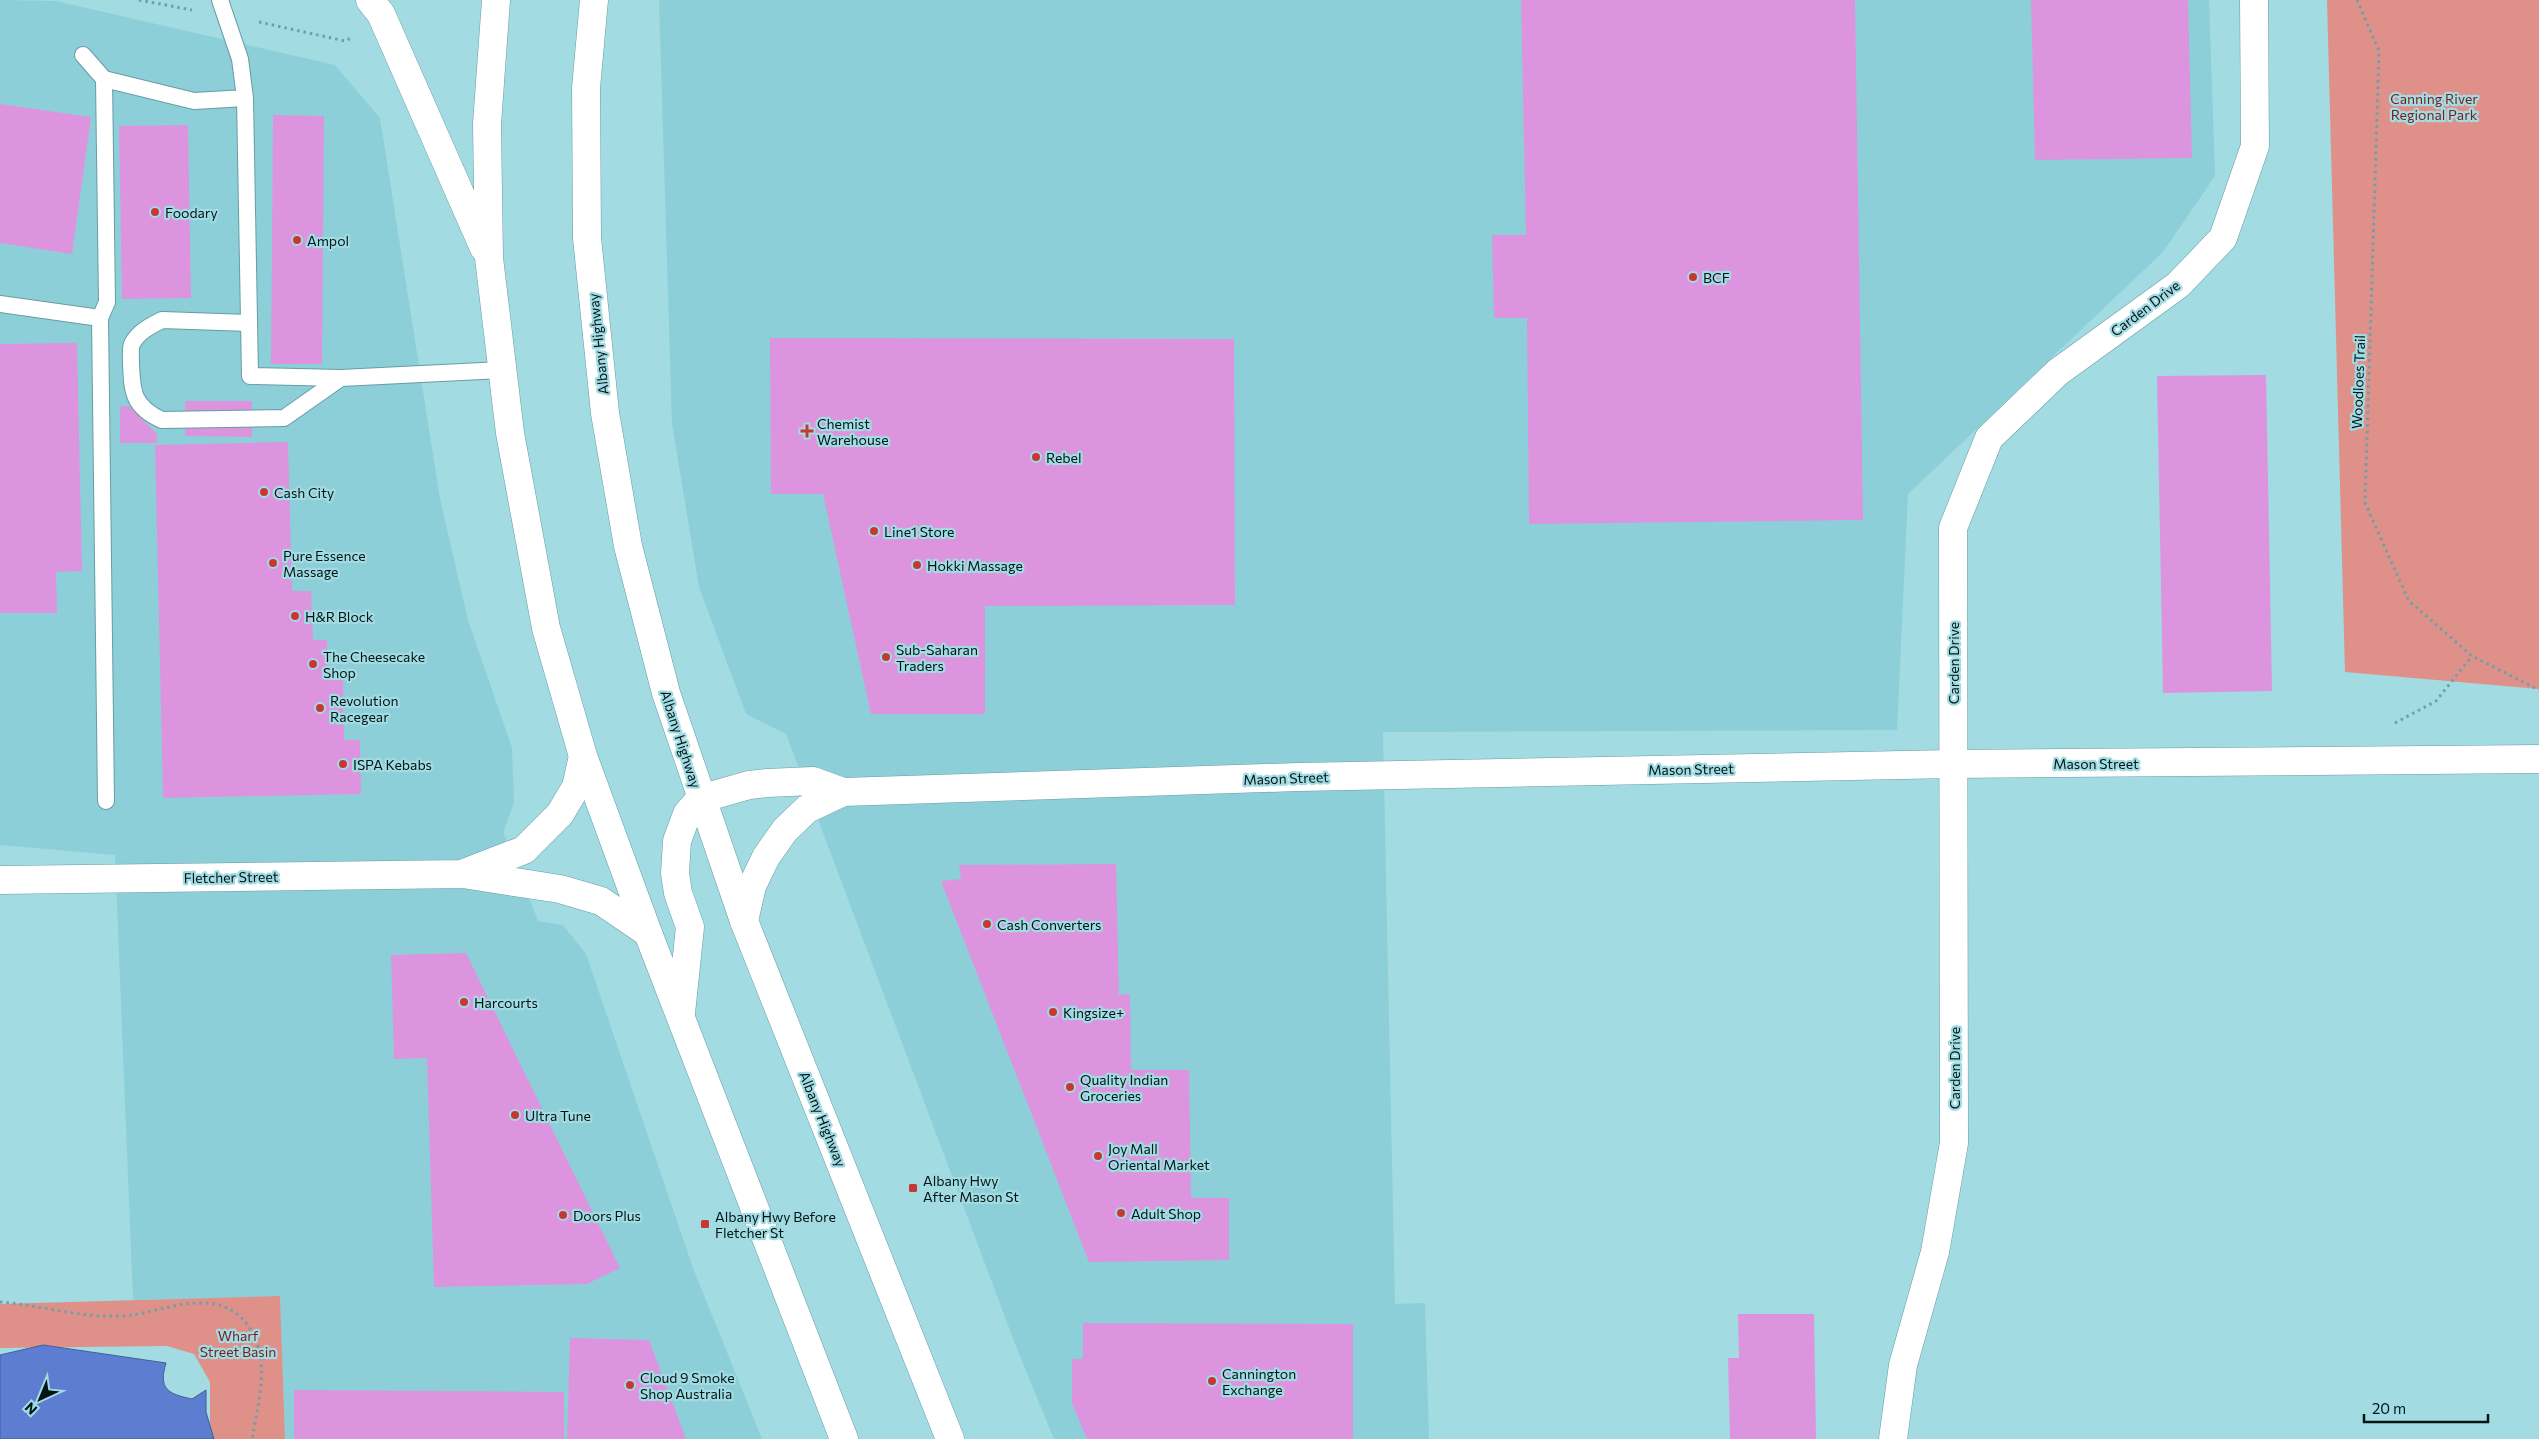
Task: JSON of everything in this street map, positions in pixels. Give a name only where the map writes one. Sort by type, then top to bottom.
[{"type":"main road","points":[[370,0],[380,14],[489,258]]},
{"type":"main road","points":[[496,0],[487,124],[489,258],[510,433],[546,628],[583,756],[648,934],[844,1439]]},
{"type":"main road","name":"Albany Highway","points":[[594,0],[586,88],[587,238],[605,413],[628,546],[666,693],[700,799],[744,921],[950,1439]]},
{"type":"main road","name":"Carden Drive","points":[[1893,1439],[1903,1365],[1935,1252],[1954,1144],[1953,528],[1989,438],[2058,372],[2178,286],[2223,238],[2255,146],[2254,0]]},
{"type":"main road","name":"Fletcher Street","points":[[463,874],[524,850],[560,814],[576,787],[583,756]]},
{"type":"main road","name":"Mason Street","points":[[700,799],[748,784],[813,781],[843,792],[1298,777],[1952,764],[2539,759]]},
{"type":"main road","name":"Mason Street","points":[[744,921],[752,886],[766,857],[785,830],[807,809],[843,792]]},
{"type":"main road","points":[[680,1019],[690,927],[678,893],[674,873],[677,841],[687,814],[700,799]]},
{"type":"main road","name":"Fletcher Street","points":[[0,880],[463,874],[560,888],[601,901],[648,934]]},
{"type":"lane","points":[[220,0],[240,59],[245,98],[250,376],[341,378],[502,370]]},
{"type":"lane","points":[[83,55],[104,78],[194,101],[245,98]]},
{"type":"lane","points":[[104,78],[107,302],[100,318],[106,801]]},
{"type":"lane","points":[[0,304],[100,318]]},
{"type":"lane","points":[[249,323],[162,320],[149,326],[131,346],[132,392],[139,404],[151,415],[162,420],[284,418],[341,378]]},
{"type":"path","name":"Woodloes Trail","points":[[2358,0],[2379,50],[2365,503],[2410,601],[2472,656],[2539,690]]},
{"type":"path","points":[[2372,760],[2375,735],[2436,701],[2472,656]]},
{"type":"path","points":[[0,1302],[89,1315],[122,1316],[200,1302],[231,1308],[244,1318],[252,1332],[261,1359],[261,1382],[252,1439]]},
{"type":"shaded area","points":[[0,0],[56,1],[335,65],[380,118],[440,499],[468,620],[512,748],[514,803],[503,832],[538,921],[563,925],[586,954],[693,1268],[762,1439],[285,1439],[280,1297],[133,1300],[115,855],[0,845]]},
{"type":"shaded area","points":[[659,0],[2209,0],[2215,176],[2163,252],[1908,494],[1897,730],[1383,732],[1395,1304],[1425,1303],[1429,1439],[1054,1439],[1017,1349],[786,734],[746,714],[699,587],[672,424]]},
{"type":"green space","name":"Canning River Regional Park","points":[[2327,0],[2539,0],[2539,689],[2345,672]]},
{"type":"green space","name":"Wharf Street Basin","points":[[280,1296],[285,1439],[210,1439],[210,1382],[194,1354],[167,1346],[0,1348],[0,1304]]},
{"type":"water","points":[[43,1345],[166,1363],[163,1379],[167,1389],[171,1392],[192,1399],[206,1390],[206,1412],[214,1439],[0,1439],[0,1355]]},
{"type":"building","name":"BCF","points":[[1521,0],[1855,0],[1863,520],[1529,524],[1527,318],[1494,318],[1492,235],[1526,235]]},
{"type":"building","points":[[2031,0],[2188,0],[2192,158],[2035,160]]},
{"type":"building","points":[[0,104],[91,117],[72,254],[0,243]]},
{"type":"building","name":"Ampol","points":[[273,115],[324,116],[322,364],[271,364]]},
{"type":"building","name":"Foodary","points":[[188,125],[191,298],[122,299],[119,126]]},
{"type":"building","points":[[770,338],[1234,339],[1235,605],[985,606],[985,714],[871,714],[823,494],[771,494]]},
{"type":"building","points":[[77,343],[82,571],[56,572],[57,613],[0,613],[0,344]]},
{"type":"building","points":[[2266,375],[2272,691],[2163,693],[2157,376]]},
{"type":"building","points":[[185,401],[252,401],[252,437],[185,436]]},
{"type":"building","points":[[120,406],[129,406],[157,434],[157,443],[120,443]]},
{"type":"building","points":[[288,442],[292,591],[311,591],[313,640],[327,640],[328,679],[343,679],[344,740],[360,740],[361,794],[163,798],[155,445]]},
{"type":"building","points":[[1116,864],[1119,995],[1130,994],[1131,1070],[1189,1070],[1191,1198],[1229,1198],[1229,1260],[1089,1262],[941,881],[961,879],[959,865]]},
{"type":"building","points":[[466,953],[620,1268],[587,1284],[434,1287],[427,1058],[394,1059],[391,955]]},
{"type":"building","points":[[1738,1314],[1814,1314],[1816,1439],[1730,1439],[1728,1358],[1739,1358]]},
{"type":"building","name":"Cannington Exchange","points":[[1083,1323],[1353,1324],[1353,1439],[1087,1439],[1072,1403],[1072,1359],[1083,1359]]},
{"type":"building","points":[[570,1338],[649,1340],[686,1439],[567,1439]]},
{"type":"building","points":[[294,1390],[564,1392],[564,1439],[294,1439]]},
{"type":"place","name":"Foodary","points":[[155,212]]},
{"type":"place","name":"Ampol","points":[[297,240]]},
{"type":"place","name":"BCF","points":[[1693,277]]},
{"type":"place","name":"Chemist Warehouse","points":[[807,431]]},
{"type":"place","name":"Rebel","points":[[1036,457]]},
{"type":"place","name":"Cash City","points":[[264,492]]},
{"type":"place","name":"Line1 Store","points":[[874,531]]},
{"type":"place","name":"Pure Essence Massage","points":[[273,563]]},
{"type":"place","name":"Hokki Massage","points":[[917,565]]},
{"type":"place","name":"H&R Block","points":[[295,616]]},
{"type":"place","name":"Sub-Saharan Traders","points":[[886,657]]},
{"type":"place","name":"The Cheesecake Shop","points":[[313,664]]},
{"type":"place","name":"Revolution Racegear","points":[[320,708]]},
{"type":"place","name":"ISPA Kebabs","points":[[343,764]]},
{"type":"place","name":"Cash Converters","points":[[987,924]]},
{"type":"place","name":"Harcourts","points":[[464,1002]]},
{"type":"place","name":"Kingsize+","points":[[1053,1012]]},
{"type":"place","name":"Quality Indian Groceries","points":[[1070,1087]]},
{"type":"place","name":"Ultra Tune","points":[[515,1115]]},
{"type":"place","name":"Joy Mall Oriental Market","points":[[1098,1156]]},
{"type":"place","name":"Albany Hwy After Mason St","points":[[913,1188]]},
{"type":"place","name":"Adult Shop","points":[[1121,1213]]},
{"type":"place","name":"Doors Plus","points":[[563,1215]]},
{"type":"place","name":"Albany Hwy Before Fletcher St","points":[[705,1224]]},
{"type":"place","name":"Cannington Exchange","points":[[1212,1381]]},
{"type":"place","name":"Cloud 9 Smoke Shop Australia","points":[[630,1385]]}]
